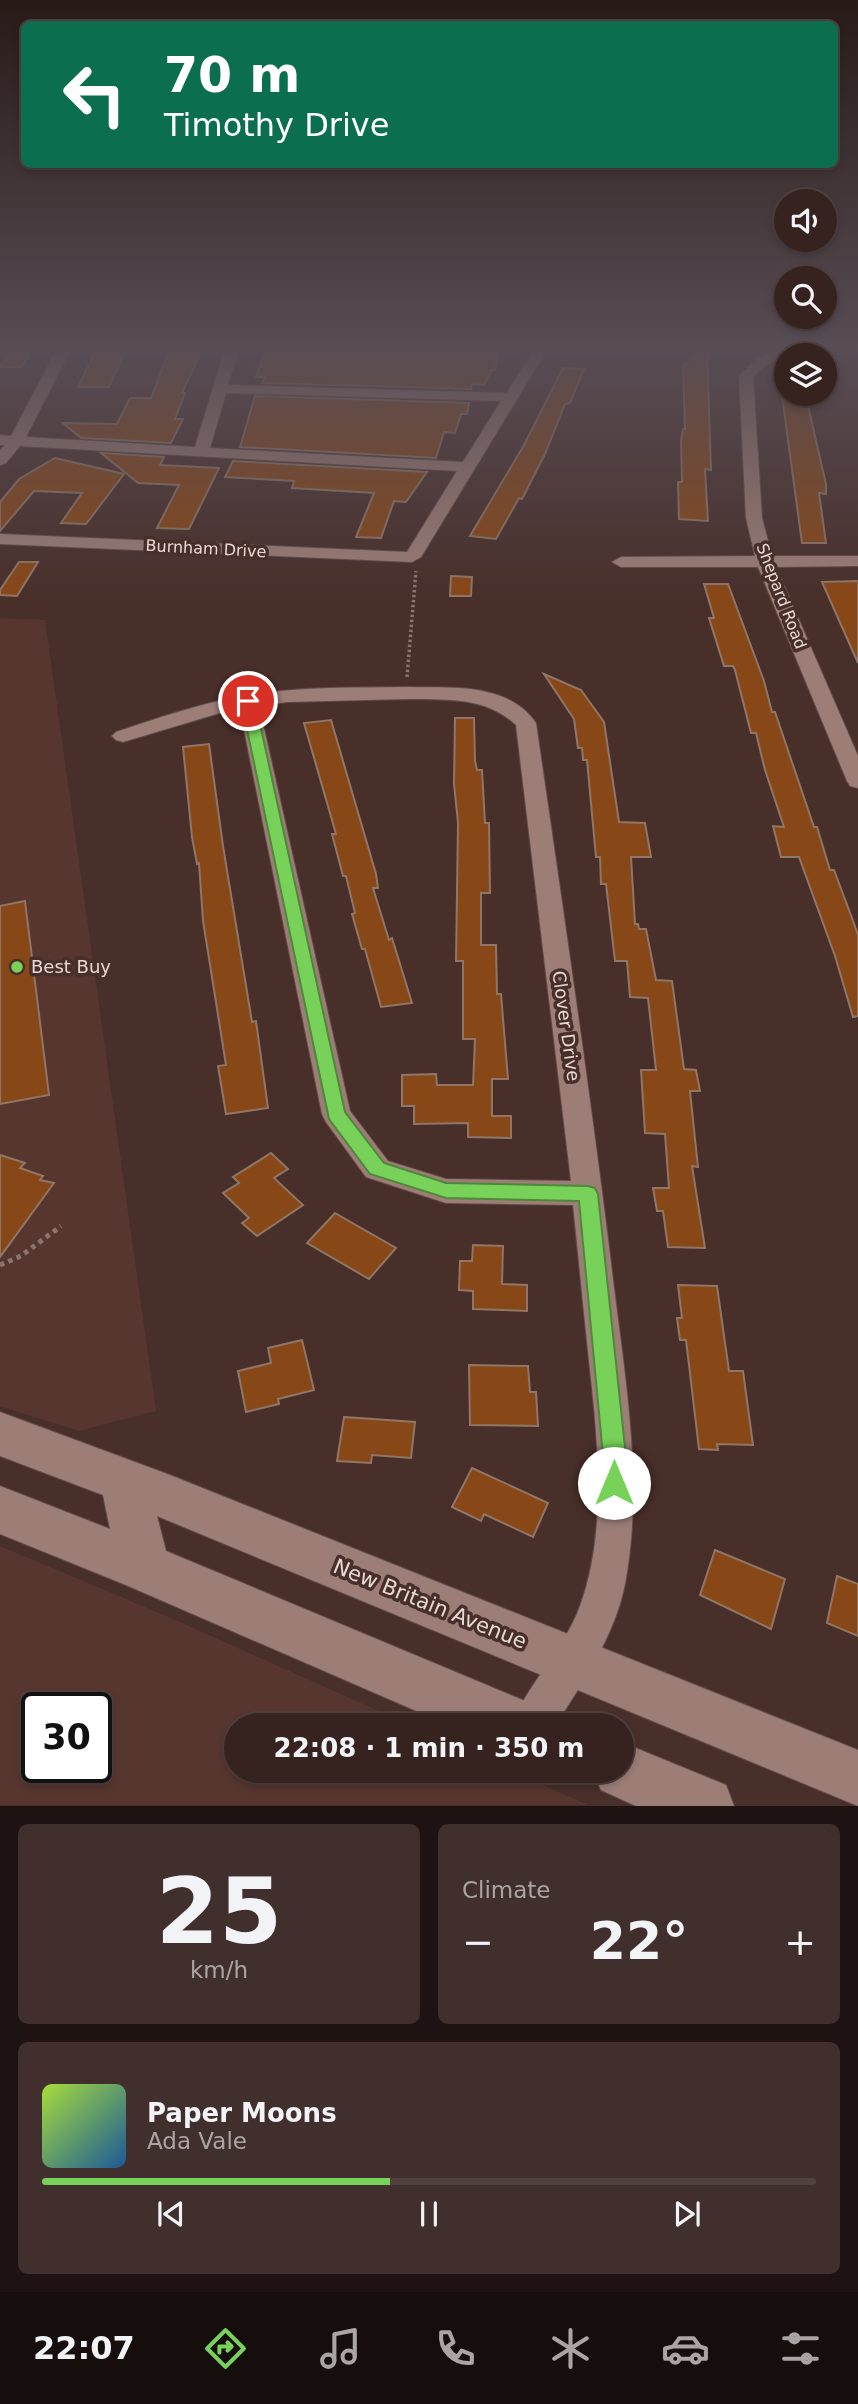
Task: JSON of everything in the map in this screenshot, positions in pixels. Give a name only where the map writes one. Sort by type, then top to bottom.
[{"type":"main road","name":"New Britain Avenue","points":[[0,1434],[124,1480],[858,1779]]},
{"type":"main road","points":[[124,1480],[144,1567]]},
{"type":"main road","points":[[0,1510],[144,1567],[487,1713]]},
{"type":"main road","points":[[634,1775],[705,1805]]},
{"type":"street","points":[[201,452],[208,429]]},
{"type":"street","points":[[412,557],[491,429]]},
{"type":"street","name":"Shepard Road","points":[[749,429],[754,518],[765,562],[858,780]]},
{"type":"street","points":[[0,460],[8,441],[467,467]]},
{"type":"street","name":"Burnham Drive","points":[[0,539],[412,557]]},
{"type":"street","points":[[621,562],[858,561]]},
{"type":"street","name":"Clover Drive","points":[[123,736],[217,707],[287,696],[406,693],[475,695],[509,707],[526,723],[588,1194],[616,1466],[604,1586],[596,1614],[572,1662],[539,1713]]},
{"type":"street","points":[[248,701],[336,1114],[377,1169],[446,1191],[588,1194]]},
{"type":"path","points":[[406,693],[417,567],[412,557]]},
{"type":"path","points":[[0,1265],[21,1256],[61,1226]]},
{"type":"shaded area","points":[[0,618],[45,620],[156,1411],[79,1431],[0,1406]]},
{"type":"shaded area","points":[[0,1546],[171,1618],[383,1713],[224,1713],[224,1783],[538,1783],[588,1805],[0,1805]]},
{"type":"building","points":[[71,429],[178,429],[171,443],[81,438]]},
{"type":"building","points":[[245,429],[456,429],[455,433],[444,432],[436,458],[240,447]]},
{"type":"building","points":[[532,429],[555,429],[522,499],[519,498],[496,539],[470,536]]},
{"type":"building","points":[[683,429],[710,429],[711,470],[705,469],[708,521],[679,519]]},
{"type":"building","points":[[787,429],[813,429],[826,484],[826,494],[819,493],[826,543],[802,543]]},
{"type":"building","points":[[101,453],[164,457],[160,465],[219,468],[189,529],[157,528],[179,485],[138,483]]},
{"type":"building","points":[[55,458],[124,474],[86,524],[61,523],[82,493],[34,491],[0,531],[0,502],[19,479]]},
{"type":"building","points":[[233,461],[427,472],[406,502],[394,501],[381,538],[356,537],[374,493],[292,488],[294,481],[225,477]]},
{"type":"building","points":[[19,562],[38,562],[17,596],[0,595],[0,590]]},
{"type":"building","points":[[451,576],[472,577],[471,596],[450,596]]},
{"type":"building","points":[[858,581],[858,663],[822,582]]},
{"type":"building","points":[[704,584],[728,584],[814,827],[817,827],[830,870],[834,870],[852,918],[858,935],[858,1016],[853,1017],[835,956],[799,857],[781,857],[773,826],[784,827],[756,733],[751,733],[735,670],[733,666],[724,666],[709,618],[714,618]]},
{"type":"building","points":[[544,674],[581,690],[604,722],[619,822],[645,823],[651,857],[631,857],[635,924],[638,924],[639,929],[646,929],[656,980],[672,981],[684,1069],[696,1070],[700,1091],[690,1091],[698,1167],[692,1166],[705,1248],[668,1247],[663,1211],[657,1211],[653,1188],[669,1188],[665,1134],[645,1133],[641,1070],[656,1070],[648,998],[630,997],[627,961],[615,961],[606,884],[601,884],[600,857],[596,857],[587,760],[583,760],[582,748],[578,748],[574,719]]},
{"type":"building","points":[[455,718],[474,718],[475,761],[477,770],[482,770],[485,823],[489,823],[490,893],[481,893],[481,945],[496,945],[497,994],[501,994],[508,1079],[492,1079],[492,1116],[511,1116],[511,1138],[468,1137],[468,1123],[414,1124],[414,1106],[402,1106],[402,1075],[436,1074],[437,1085],[473,1085],[475,1039],[463,1039],[463,961],[456,961],[458,823],[454,784]]},
{"type":"building","points":[[331,720],[376,874],[378,888],[373,888],[412,1003],[381,1007],[365,949],[362,949],[352,914],[355,913],[346,876],[343,876],[332,834],[336,834],[304,723]]},
{"type":"building","points":[[209,744],[223,846],[252,1022],[256,1021],[268,1108],[226,1114],[218,1066],[226,1065],[203,921],[199,863],[197,864],[192,837],[183,747]]},
{"type":"building","name":"Best Buy","points":[[25,901],[49,1095],[0,1104],[0,906]]},
{"type":"building","points":[[271,1153],[288,1169],[274,1178],[303,1205],[257,1236],[242,1223],[249,1218],[223,1193],[239,1183],[233,1177]]},
{"type":"building","points":[[0,1155],[25,1163],[20,1168],[43,1176],[40,1180],[54,1183],[0,1257]]},
{"type":"building","points":[[335,1213],[396,1248],[369,1279],[307,1243]]},
{"type":"building","points":[[473,1245],[503,1246],[502,1284],[527,1285],[527,1311],[473,1309],[473,1291],[459,1290],[460,1261],[472,1261]]},
{"type":"building","points":[[678,1285],[717,1286],[729,1371],[743,1371],[753,1445],[717,1444],[718,1450],[699,1449],[686,1340],[680,1340],[677,1318],[682,1318]]},
{"type":"building","points":[[302,1340],[314,1390],[278,1399],[279,1404],[246,1412],[238,1371],[271,1363],[268,1348]]},
{"type":"building","points":[[469,1365],[528,1366],[530,1392],[536,1392],[538,1426],[470,1425]]},
{"type":"building","points":[[344,1417],[415,1422],[411,1458],[372,1455],[371,1463],[337,1461]]},
{"type":"building","points":[[472,1468],[548,1503],[533,1537],[484,1514],[481,1521],[452,1507]]},
{"type":"building","points":[[715,1550],[785,1579],[771,1629],[700,1595]]},
{"type":"building","points":[[837,1576],[858,1584],[858,1636],[827,1623]]},
{"type":"place","name":"Best Buy","points":[[17,967]]},
{"type":"route","points":[[248,701],[336,1114],[377,1169],[446,1191],[588,1194],[616,1466],[614,1483]]}]
